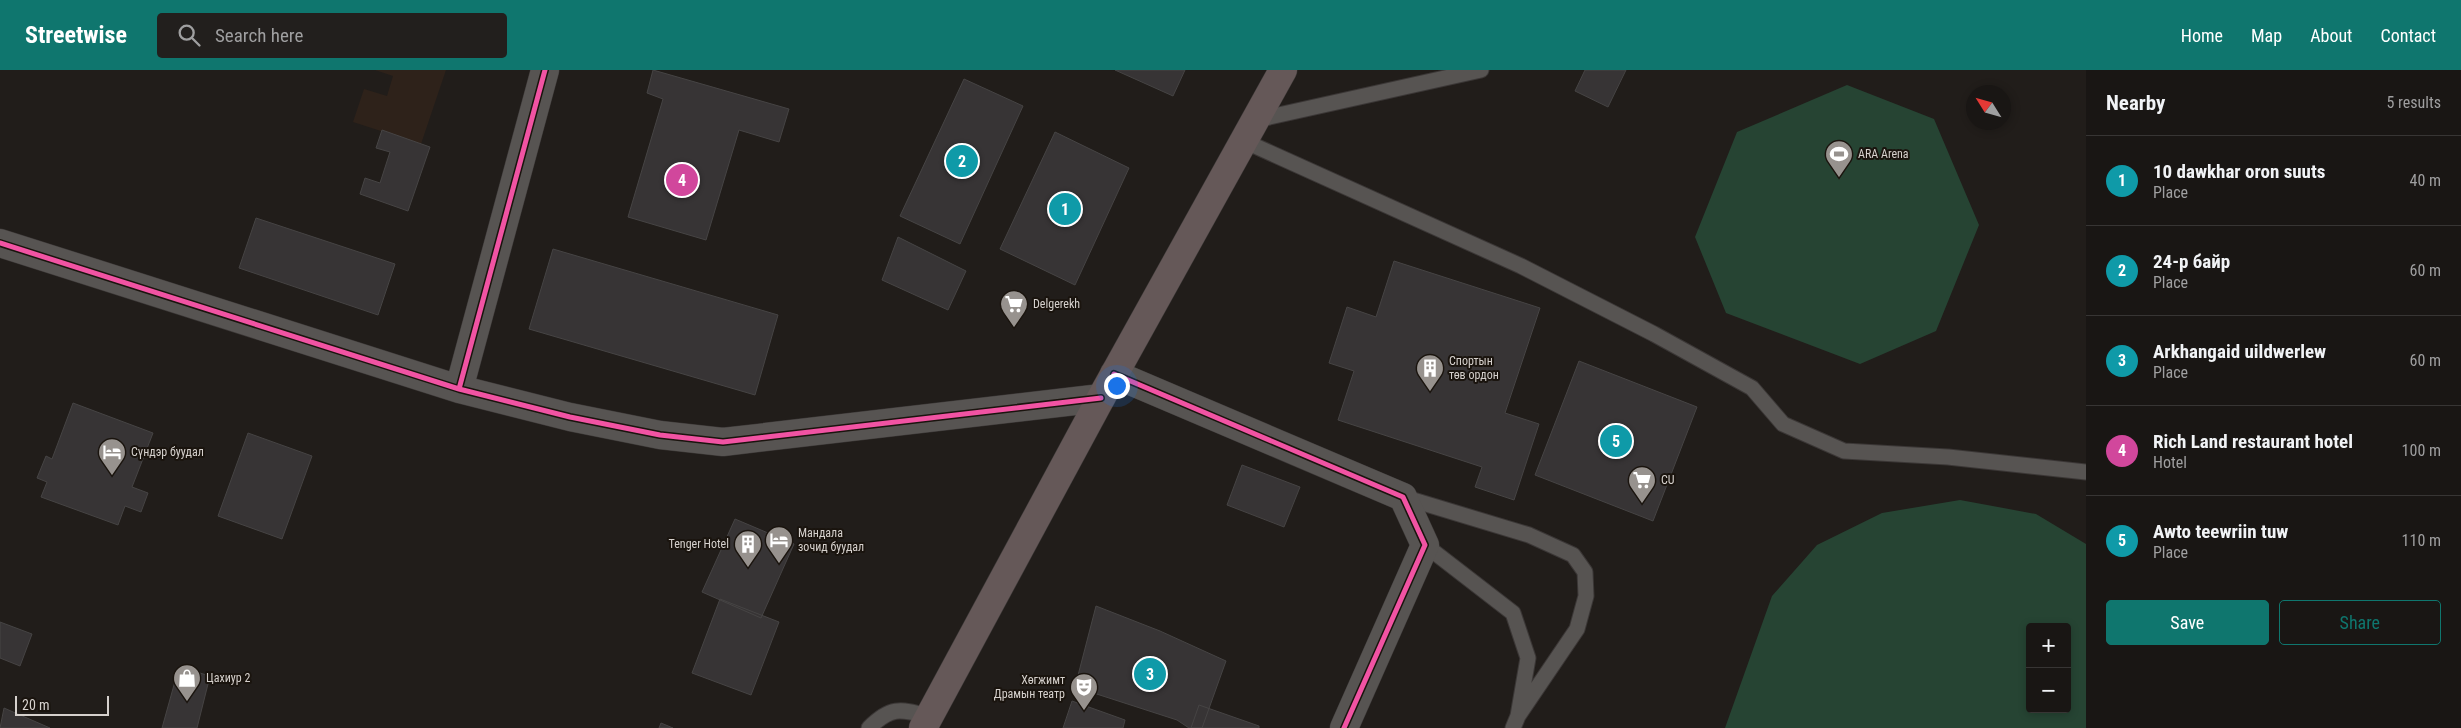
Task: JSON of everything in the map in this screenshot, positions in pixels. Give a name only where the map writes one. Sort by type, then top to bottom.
[{"type":"highway","points":[[926,722],[1114,374],[1283,70]]},
{"type":"street","points":[[459,389],[544,70]]},
{"type":"street","points":[[0,243],[459,389],[570,417],[660,435],[723,442],[1101,398]]},
{"type":"street","points":[[1114,374],[1402,497],[1425,544],[1344,728]]},
{"type":"lane","points":[[1250,131],[1481,70]]},
{"type":"lane","points":[[1250,131],[1654,334],[1752,388],[1784,424],[1844,451],[1948,457],[2086,472]]},
{"type":"lane","points":[[1402,497],[1530,535],[1573,555],[1585,572],[1586,596],[1577,629],[1515,722]]},
{"type":"lane","points":[[1425,544],[1513,613],[1528,658],[1515,722]]},
{"type":"lane","points":[[869,728],[882,715],[904,709],[926,722]]},
{"type":"shaded area","points":[[375,70],[446,70],[421,144],[353,122],[364,89],[387,96],[393,76]]},
{"type":"green space","name":"ARA Arena","points":[[1847,85],[1934,119],[1979,225],[1936,331],[1860,364],[1726,313],[1695,237],[1737,132]]},
{"type":"green space","points":[[1960,500],[2036,514],[2086,544],[2086,728],[1725,728],[1772,596],[1817,545],[1882,513]]},
{"type":"building","points":[[653,70],[789,109],[779,142],[739,130],[706,240],[628,217],[663,99],[647,93]]},
{"type":"building","points":[[1115,70],[1185,70],[1173,96]]},
{"type":"building","points":[[1585,70],[1626,70],[1608,107],[1575,91]]},
{"type":"building","points":[[964,79],[1023,106],[960,244],[900,216]]},
{"type":"building","points":[[382,130],[430,147],[408,211],[360,194],[365,178],[380,183],[390,152],[376,148]]},
{"type":"building","points":[[1055,132],[1129,168],[1075,285],[1000,249]]},
{"type":"building","points":[[256,218],[395,264],[378,315],[239,268]]},
{"type":"building","points":[[898,237],[966,271],[948,310],[882,280]]},
{"type":"building","points":[[553,249],[778,315],[755,395],[529,329]]},
{"type":"building","name":"Спортын төв ордон","points":[[1394,261],[1540,308],[1505,413],[1539,424],[1514,500],[1475,487],[1482,467],[1338,420],[1354,371],[1329,363],[1347,307],[1376,317]]},
{"type":"building","points":[[1579,361],[1697,407],[1653,521],[1535,475]]},
{"type":"building","points":[[73,403],[153,433],[132,487],[148,493],[141,512],[125,506],[118,525],[41,497],[47,482],[37,478],[46,456],[52,459]]},
{"type":"building","points":[[248,433],[312,456],[282,539],[218,516]]},
{"type":"building","points":[[1242,465],[1300,487],[1284,527],[1227,505]]},
{"type":"building","name":"Tenger Hotel","points":[[735,519],[794,544],[761,618],[702,592]]},
{"type":"building","points":[[720,599],[779,622],[751,695],[692,673]]},
{"type":"building","points":[[1096,606],[1160,631],[1226,661],[1202,728],[1189,728],[1177,720],[1075,687]]},
{"type":"building","points":[[0,622],[32,634],[20,666],[0,658]]},
{"type":"building","name":"Цахиур 2","points":[[179,667],[210,676],[197,728],[162,728]]},
{"type":"building","name":"Хөгжимт Драмын театр","points":[[1072,701],[1125,720],[1123,728],[1063,728]]},
{"type":"building","points":[[1199,705],[1259,726],[1259,728],[1191,728]]},
{"type":"building","points":[[4,708],[50,728],[0,728]]},
{"type":"building","points":[[661,723],[673,728],[659,728]]},
{"type":"cycle path","points":[[459,389],[545,70]]},
{"type":"cycle path","points":[[0,243],[459,389],[570,417],[660,435],[723,442],[1101,398]]},
{"type":"cycle path","points":[[1114,374],[1403,497],[1425,545],[1344,728]]},
{"type":"place","name":"24-р байр","points":[[962,161]]},
{"type":"place","name":"ARA Arena","points":[[1839,178]]},
{"type":"place","name":"Rich Land restaurant hotel","points":[[682,180]]},
{"type":"place","name":"10 dawkhar oron suuts","points":[[1065,209]]},
{"type":"place","name":"Delgerekh","points":[[1014,328]]},
{"type":"place","name":"Спортын төв ордон","points":[[1430,392]]},
{"type":"place","name":"Awto teewriin tuw","points":[[1616,441]]},
{"type":"place","name":"Сүндэр буудал","points":[[112,476]]},
{"type":"place","name":"CU","points":[[1642,504]]},
{"type":"place","name":"Мандала зочид буудал","points":[[779,564]]},
{"type":"place","name":"Tenger Hotel","points":[[748,568]]},
{"type":"place","name":"Arkhangaid uildwerlew","points":[[1150,674]]},
{"type":"place","name":"Цахиур 2","points":[[187,702]]},
{"type":"place","name":"Хөгжимт Драмын театр","points":[[1084,711]]}]
